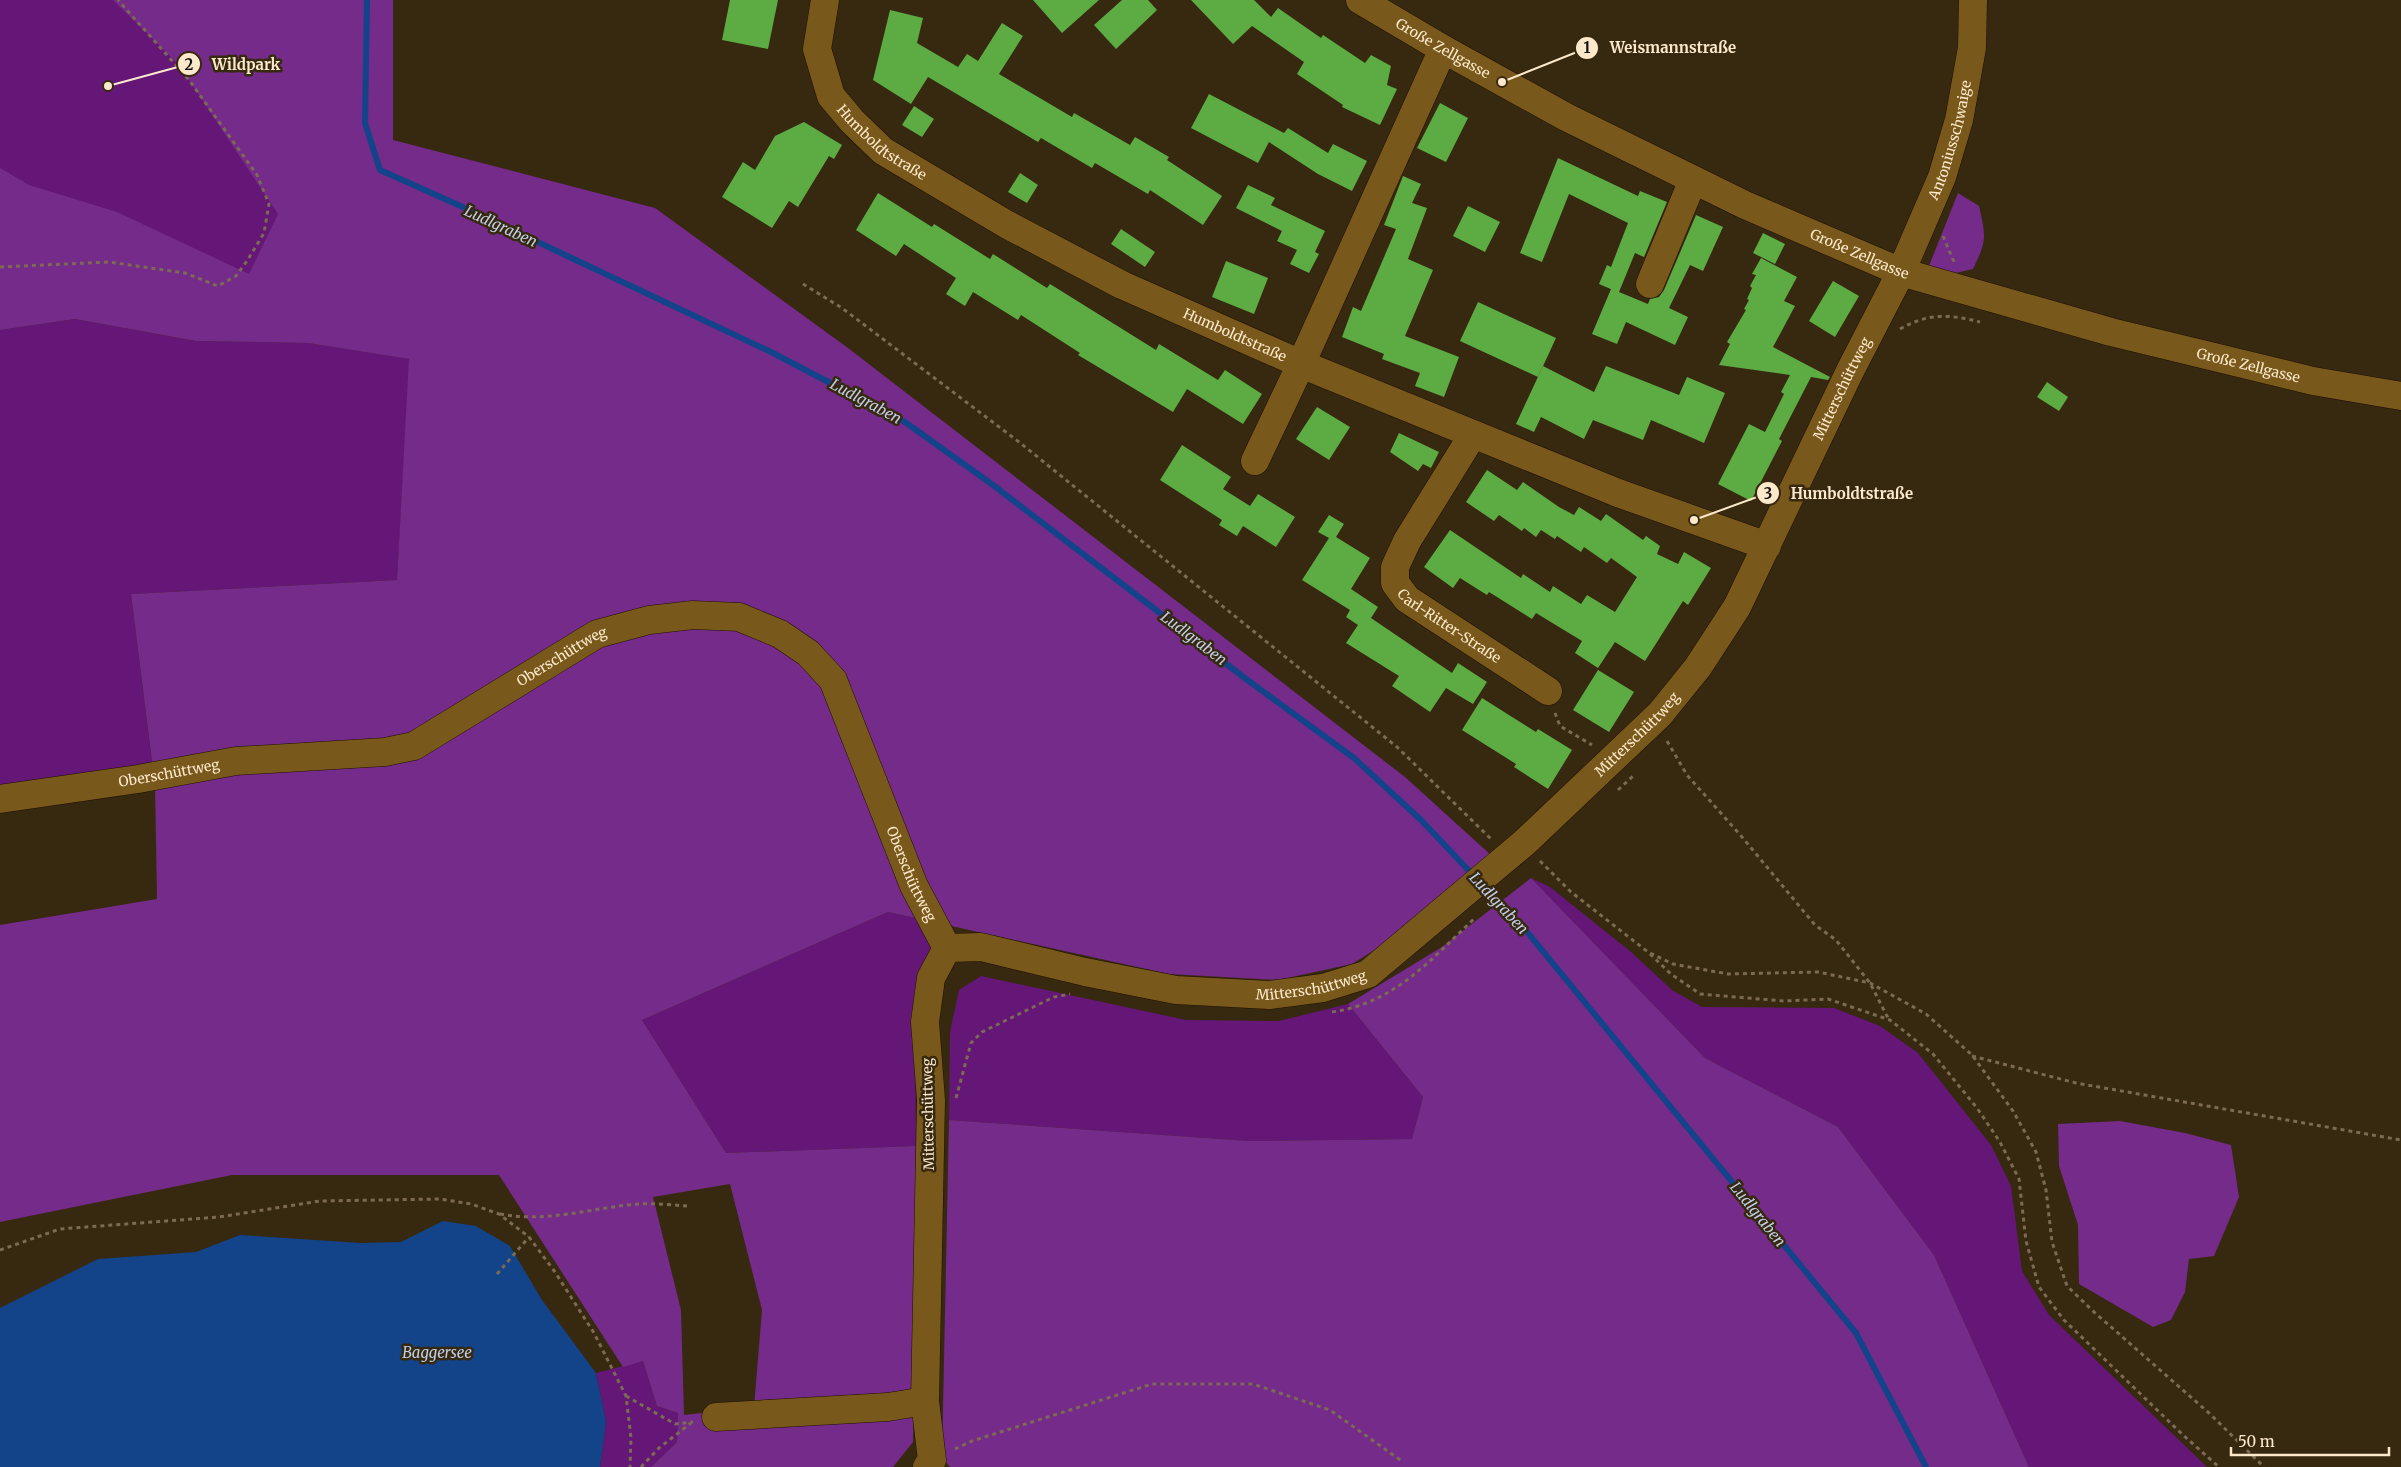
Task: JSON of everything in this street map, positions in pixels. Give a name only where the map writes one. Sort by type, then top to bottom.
[{"type":"street","name":"Humboldtstraße","points":[[825,0],[817,49],[831,96],[852,121],[883,151],[1006,224],[1122,285],[1301,364],[1472,436],[1618,493],[1767,546]]},
{"type":"street","name":"Große Zellgasse","points":[[1360,0],[1443,49],[1566,117],[1745,205],[1901,272],[2111,332],[2313,381],[2401,396]]},
{"type":"street","name":"Antoniusschwaige","points":[[1901,272],[1942,177],[1960,120],[1972,48],[1973,0]]},
{"type":"street","points":[[1255,462],[1443,49]]},
{"type":"street","points":[[1650,284],[1693,180]]},
{"type":"street","name":"Mitterschüttweg","points":[[932,1465],[925,1401],[931,1100],[926,1022],[931,978],[947,948],[981,947],[1085,972],[1176,990],[1269,995],[1323,988],[1368,974],[1470,906],[1512,854],[1660,714],[1698,667],[1737,607],[1850,371],[1901,272]]},
{"type":"street","name":"Carl-Ritter-Straße","points":[[1472,436],[1407,541],[1395,567],[1395,583],[1407,599],[1548,691]]},
{"type":"street","name":"Oberschüttweg","points":[[0,799],[138,779],[236,762],[385,752],[414,746],[597,634],[649,620],[693,615],[739,618],[780,634],[808,653],[833,680],[914,886],[947,948]]},
{"type":"street","points":[[704,1419],[888,1407],[925,1401]]},
{"type":"path","points":[[0,267],[109,262],[185,273],[218,286],[236,276],[264,233],[269,204],[257,176],[189,80],[118,0]]},
{"type":"path","points":[[803,284],[842,308],[958,393],[1397,747],[1512,854],[1554,878],[1648,952],[1677,978],[1700,994],[1784,1001],[1828,999],[1890,1020],[1933,1054],[1977,1108],[2000,1142],[2019,1179],[2026,1241],[2038,1287],[2064,1320],[2182,1435],[2219,1467]]},
{"type":"path","points":[[1548,691],[1560,726],[1614,758]]},
{"type":"path","points":[[1667,740],[1687,775],[1742,837],[1814,925],[1836,940],[1870,983],[1890,1020]]},
{"type":"path","points":[[1325,1013],[1348,1010],[1378,1000],[1406,983],[1470,906]]},
{"type":"path","points":[[1648,952],[1673,964],[1728,974],[1818,972],[1870,983],[1926,1014],[1972,1055],[2013,1111],[2036,1152],[2046,1190],[2052,1242],[2068,1286],[2094,1312],[2209,1413],[2264,1467]]},
{"type":"path","points":[[952,1103],[957,1096],[971,1044],[982,1032],[1054,998],[1079,992]]},
{"type":"path","points":[[1972,1055],[2076,1083],[2401,1140]]},
{"type":"path","points":[[0,1250],[60,1229],[219,1217],[320,1201],[440,1199],[471,1204],[499,1214],[524,1218],[566,1215],[638,1204],[688,1206]]},
{"type":"path","points":[[499,1214],[529,1237],[555,1272],[594,1333],[626,1396],[631,1438],[630,1467]]},
{"type":"path","points":[[497,1274],[529,1237]]},
{"type":"path","points":[[932,1465],[972,1441],[1152,1384],[1253,1384],[1330,1410],[1403,1462]]},
{"type":"path","points":[[626,1396],[675,1424],[704,1419]]},
{"type":"path","points":[[640,1467],[659,1448],[704,1419]]},
{"type":"shaded area","points":[[0,0],[150,0],[283,171],[289,273],[0,290]]},
{"type":"shaded area","points":[[113,0],[393,0],[393,140],[655,208],[848,348],[1405,777],[1492,856],[1408,929],[1352,964],[1278,980],[1169,974],[888,912],[642,1020],[726,1153],[916,1146],[913,1442],[893,1467],[651,1467],[677,1442],[678,1413],[657,1406],[643,1361],[623,1367],[499,1175],[232,1175],[0,1222],[0,925],[157,899],[155,785],[131,594],[397,580],[409,359],[308,343],[196,341],[75,319],[0,330],[0,168],[29,185],[117,212],[249,274],[278,214],[179,65]],"holes":[[[730,1184],[762,1310],[754,1407],[684,1415],[681,1310],[653,1197]]]},
{"type":"shaded area","points":[[1958,193],[1979,206],[1984,238],[1981,251],[1973,269],[1951,274],[1929,266]]},
{"type":"shaded area","points":[[75,319],[196,341],[308,343],[410,359],[397,580],[131,594],[153,770],[0,792],[0,330]]},
{"type":"shaded area","points":[[1531,878],[1550,887],[1631,952],[1672,990],[1702,1007],[1834,1008],[1880,1026],[1918,1053],[1991,1145],[2011,1186],[2022,1271],[2049,1315],[2207,1467],[2029,1467],[1934,1255],[1838,1127],[1705,1058]]},
{"type":"shaded area","points":[[1531,878],[1705,1058],[1838,1127],[1934,1255],[2029,1467],[950,1467],[942,1457],[949,1120],[1249,1141],[1412,1139],[1423,1097],[1348,1004],[1442,947]]},
{"type":"shaded area","points":[[888,912],[915,918],[935,945],[915,1020],[916,1146],[726,1153],[642,1020]]},
{"type":"shaded area","points":[[981,976],[1186,1020],[1279,1021],[1348,1004],[1423,1097],[1412,1139],[1249,1141],[949,1120],[950,1032],[959,990]]},
{"type":"shaded area","points":[[2120,1121],[2185,1133],[2231,1145],[2239,1197],[2214,1256],[2189,1259],[2185,1292],[2171,1320],[2153,1327],[2079,1284],[2078,1225],[2059,1166],[2058,1124]]},
{"type":"shaded area","points":[[643,1361],[657,1406],[678,1413],[677,1442],[651,1467],[600,1467],[606,1422],[596,1373]]},
{"type":"water","name":"Baggersee","points":[[443,1221],[476,1226],[510,1246],[542,1300],[596,1373],[606,1422],[600,1467],[0,1467],[0,1308],[98,1259],[196,1252],[240,1235],[361,1243],[401,1242]]},
{"type":"building","points":[[730,0],[778,0],[768,49],[722,40]]},
{"type":"building","points":[[1033,0],[1099,0],[1062,33]]},
{"type":"building","points":[[1122,0],[1148,0],[1157,10],[1116,49],[1094,25]]},
{"type":"building","points":[[1191,0],[1254,0],[1271,17],[1278,8],[1321,38],[1323,35],[1365,63],[1371,55],[1391,66],[1387,85],[1397,89],[1380,125],[1342,107],[1343,105],[1297,74],[1304,62],[1252,26],[1233,44]]},
{"type":"building","points":[[890,10],[923,18],[917,43],[958,67],[967,54],[978,61],[1002,23],[1023,36],[999,74],[1072,117],[1074,113],[1130,145],[1135,137],[1169,157],[1167,160],[1222,196],[1203,225],[1150,190],[1148,194],[1095,163],[1092,168],[1041,138],[1038,142],[928,77],[911,104],[873,80]]},
{"type":"building","points":[[1209,94],[1284,133],[1288,128],[1328,153],[1333,144],[1367,161],[1352,191],[1318,174],[1269,142],[1258,163],[1191,128]]},
{"type":"building","points":[[1440,103],[1468,118],[1446,162],[1417,148]]},
{"type":"building","points":[[914,106],[934,119],[922,137],[902,125]]},
{"type":"building","points":[[804,122],[842,145],[834,159],[829,156],[798,207],[789,201],[772,228],[722,197],[743,162],[755,170],[775,136]]},
{"type":"building","points":[[1558,158],[1638,196],[1640,191],[1667,202],[1644,257],[1635,253],[1619,292],[1648,304],[1650,299],[1659,297],[1664,290],[1696,215],[1723,227],[1703,271],[1690,265],[1669,308],[1688,317],[1675,345],[1626,322],[1617,344],[1592,334],[1611,289],[1599,284],[1607,265],[1611,267],[1628,223],[1569,194],[1542,262],[1520,253]]},
{"type":"building","points":[[1020,173],[1038,185],[1027,203],[1008,192]]},
{"type":"building","points":[[1403,176],[1421,184],[1412,203],[1427,208],[1408,259],[1433,270],[1405,336],[1459,357],[1444,397],[1415,386],[1420,373],[1382,359],[1384,354],[1342,337],[1353,307],[1361,311],[1396,229],[1384,225]]},
{"type":"building","points":[[1248,185],[1275,198],[1271,205],[1325,231],[1315,252],[1319,254],[1309,273],[1290,264],[1297,250],[1277,241],[1282,231],[1236,208]]},
{"type":"building","points":[[878,193],[932,227],[934,224],[990,259],[993,254],[1047,288],[1050,284],[1156,350],[1159,344],[1218,380],[1225,370],[1262,394],[1243,424],[1187,389],[1173,412],[1078,355],[1080,353],[1021,315],[1018,320],[973,292],[965,306],[946,294],[956,278],[904,244],[896,256],[856,230]]},
{"type":"building","points":[[1468,206],[1500,222],[1485,252],[1453,236]]},
{"type":"building","points":[[1121,229],[1155,252],[1145,267],[1111,244]]},
{"type":"building","points":[[1763,233],[1785,244],[1775,264],[1753,253]]},
{"type":"building","points":[[1761,258],[1797,277],[1784,301],[1795,306],[1773,347],[1830,377],[1828,380],[1811,377],[1779,439],[1782,441],[1751,501],[1718,484],[1749,424],[1765,432],[1784,394],[1781,392],[1790,375],[1719,365],[1730,344],[1727,342],[1746,310],[1744,309],[1752,288],[1750,286],[1756,275],[1752,274]]},
{"type":"building","points":[[1226,261],[1268,278],[1254,314],[1212,297]]},
{"type":"building","points":[[1833,281],[1859,296],[1835,337],[1809,321]]},
{"type":"building","points":[[1478,302],[1556,338],[1538,377],[1460,341]]},
{"type":"building","points":[[1543,366],[1594,392],[1606,366],[1679,395],[1687,377],[1725,393],[1704,443],[1651,420],[1643,440],[1593,420],[1584,439],[1541,417],[1534,432],[1516,424]]},
{"type":"building","points":[[2047,382],[2068,397],[2059,411],[2037,397]]},
{"type":"building","points":[[1317,407],[1350,427],[1329,460],[1296,439]]},
{"type":"building","points":[[1399,433],[1439,452],[1431,468],[1423,464],[1418,471],[1390,452]]},
{"type":"building","points":[[1182,445],[1231,477],[1223,489],[1250,506],[1258,494],[1295,517],[1276,547],[1243,526],[1237,536],[1219,525],[1222,520],[1160,480]]},
{"type":"building","points":[[1487,470],[1517,490],[1523,482],[1574,515],[1579,507],[1601,521],[1606,514],[1643,540],[1646,536],[1660,546],[1657,554],[1678,564],[1684,552],[1711,568],[1688,605],[1683,601],[1645,661],[1615,642],[1598,668],[1575,653],[1582,641],[1536,613],[1532,619],[1489,592],[1487,595],[1460,578],[1453,588],[1424,567],[1450,530],[1521,578],[1523,574],[1550,592],[1553,586],[1581,604],[1587,595],[1615,612],[1637,577],[1611,558],[1607,563],[1584,547],[1581,552],[1557,536],[1555,539],[1541,530],[1536,537],[1524,528],[1522,531],[1499,515],[1494,521],[1466,502]]},
{"type":"building","points":[[1329,515],[1344,524],[1336,537],[1370,558],[1351,589],[1378,607],[1371,618],[1452,673],[1458,663],[1487,682],[1473,704],[1446,688],[1430,712],[1392,686],[1399,676],[1346,643],[1358,625],[1346,617],[1350,610],[1302,580],[1329,538],[1318,532]]},
{"type":"building","points":[[1598,670],[1634,692],[1609,732],[1573,710]]},
{"type":"building","points":[[1482,698],[1536,732],[1538,729],[1572,750],[1548,789],[1514,767],[1516,764],[1462,730]]},
{"type":"waterway","name":"Ludlgraben","points":[[367,0],[365,123],[380,170],[474,212],[771,352],[905,422],[993,485],[1246,679],[1354,758],[1421,820],[1474,876]]},
{"type":"waterway","name":"Ludlgraben","points":[[1483,885],[1523,927],[1856,1333],[1926,1467]]},
{"type":"place","name":"Weismannstraße","points":[[1502,82]]},
{"type":"place","name":"Wildpark","points":[[108,86]]},
{"type":"place","name":"Humboldtstraße","points":[[1694,520]]}]
